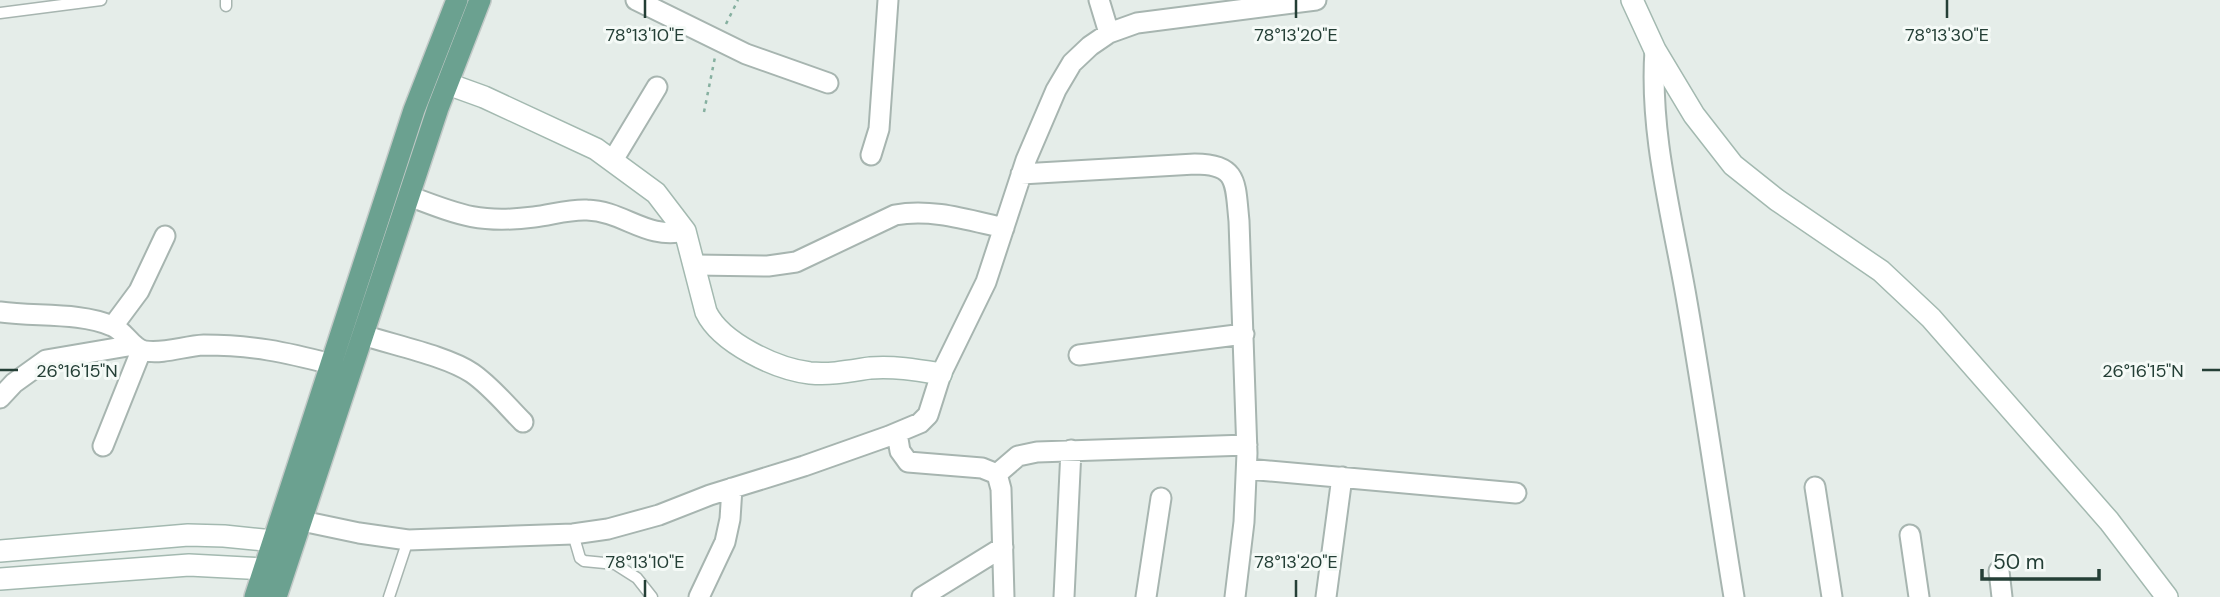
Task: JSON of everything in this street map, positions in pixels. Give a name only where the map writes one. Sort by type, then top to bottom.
[{"type":"main road","points":[[254,597],[414,110],[457,0]]},
{"type":"main road","points":[[276,597],[447,84],[480,0]]},
{"type":"street","points":[[636,0],[746,54],[828,83]]},
{"type":"street","points":[[872,155],[879,129],[888,0]]},
{"type":"street","points":[[1099,0],[1109,33]]},
{"type":"street","points":[[302,521],[408,540],[573,534],[608,529],[804,467],[920,423],[928,415],[941,374],[975,307],[1021,174],[1051,102],[1072,63],[1109,33],[1137,23],[1316,0]]},
{"type":"street","points":[[1632,0],[1655,50],[1694,115],[1734,165],[1777,200],[1881,271],[1931,318],[2109,521],[2167,597]]},
{"type":"street","points":[[1655,50],[1653,89],[1658,139],[1692,329],[1734,597]]},
{"type":"street","points":[[447,84],[484,97],[596,149],[656,193],[685,231],[711,322],[732,342],[791,369],[811,373],[847,373],[892,368],[941,374]]},
{"type":"street","points":[[613,160],[657,87]]},
{"type":"street","points":[[1021,174],[1195,164],[1208,164],[1223,168],[1229,173],[1236,192],[1247,445],[1244,522],[1235,597]]},
{"type":"street","points":[[409,196],[456,214],[487,220],[586,210],[611,215],[659,233],[685,231]]},
{"type":"street","points":[[695,265],[768,266],[796,262],[895,215],[908,213],[942,214],[1004,228]]},
{"type":"street","points":[[113,326],[139,291],[165,236]]},
{"type":"street","points":[[0,312],[93,320],[113,326],[137,348]]},
{"type":"street","points":[[1079,355],[1244,334]]},
{"type":"street","points":[[363,335],[453,363],[469,371],[483,381],[523,422]]},
{"type":"street","points":[[0,398],[30,370],[46,360],[137,348],[155,352],[199,345],[245,345],[278,350],[331,364]]},
{"type":"street","points":[[103,446],[137,348]]},
{"type":"street","points":[[897,433],[901,451],[908,461],[982,468],[997,474]]},
{"type":"street","points":[[997,474],[1018,456],[1037,452],[1247,445]]},
{"type":"street","points":[[1064,597],[1071,450]]},
{"type":"street","points":[[1247,469],[1516,493]]},
{"type":"street","points":[[997,474],[1001,489],[1004,597]]},
{"type":"street","points":[[1326,597],[1342,477]]},
{"type":"street","points":[[1815,487],[1832,597]]},
{"type":"street","points":[[699,597],[725,542],[732,488]]},
{"type":"street","points":[[1146,597],[1161,498]]},
{"type":"street","points":[[0,551],[188,535],[273,541]]},
{"type":"street","points":[[1910,535],[1919,597]]},
{"type":"street","points":[[922,597],[1003,547]]},
{"type":"street","points":[[0,579],[189,565],[264,569]]},
{"type":"street","points":[[1999,571],[2002,597]]},
{"type":"lane","points":[[0,13],[102,0]]},
{"type":"lane","points":[[573,534],[580,558],[584,561],[615,564],[637,579],[652,597]]},
{"type":"lane","points":[[389,597],[408,540]]}]
